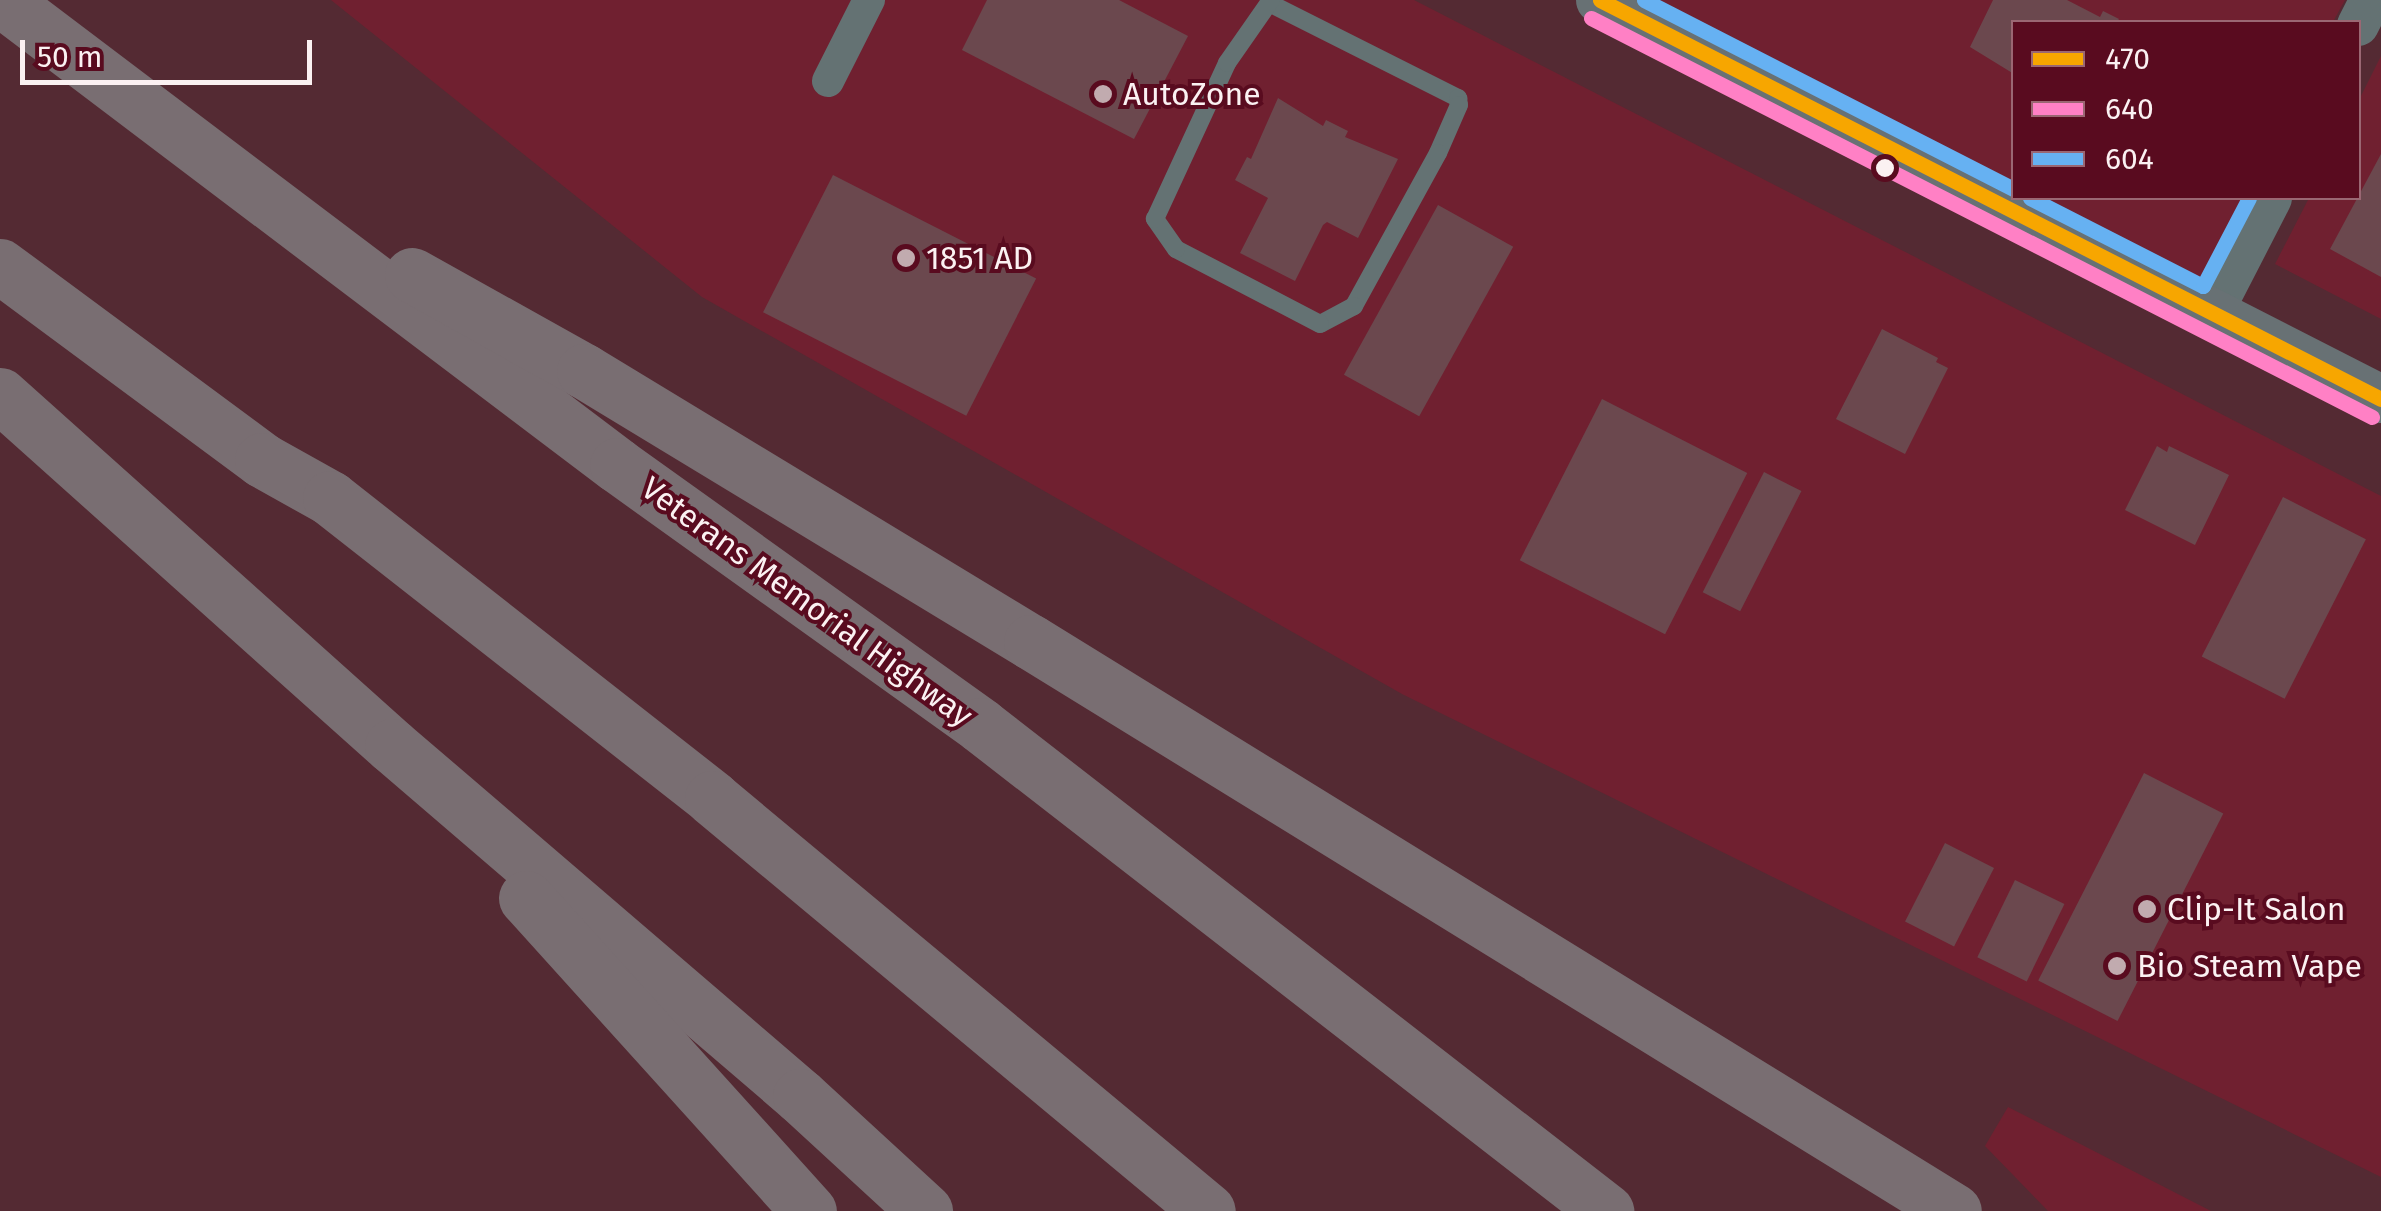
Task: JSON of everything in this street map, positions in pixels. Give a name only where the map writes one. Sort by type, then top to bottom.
[{"type":"highway","name":"Veterans Memorial Highway","points":[[2,0],[616,465],[980,725],[1606,1211]]},
{"type":"highway","points":[[236,175],[584,371],[1954,1211]]},
{"type":"highway","points":[[0,266],[262,460],[345,510],[712,798],[1208,1211]]},
{"type":"highway","points":[[0,395],[392,746],[800,1096],[924,1211]]},
{"type":"highway","points":[[392,746],[809,1211]]},
{"type":"main road","points":[[1600,0],[2381,399]]},
{"type":"street","points":[[828,81],[869,0]]},
{"type":"street","points":[[2212,313],[2270,200]]},
{"type":"lane","points":[[1270,2],[1458,98],[1459,105],[1438,154],[1354,306],[1320,324],[1176,249],[1155,219],[1227,62],[1270,2]]},
{"type":"shaded area","points":[[331,0],[1414,0],[2381,496],[2381,1177],[1402,694],[702,297]]},
{"type":"shaded area","points":[[1650,0],[2345,0],[2334,20],[2011,20],[2011,187]]},
{"type":"shaded area","points":[[2381,56],[2381,319],[2275,264],[2308,200],[2361,200],[2361,96]]},
{"type":"shaded area","points":[[2035,200],[2243,200],[2200,285]]},
{"type":"shaded area","points":[[2008,1107],[2211,1211],[2048,1211],[1985,1146]]},
{"type":"building","name":"AutoZone","points":[[987,0],[1119,0],[1188,36],[1134,139],[962,50]]},
{"type":"building","points":[[1993,0],[2067,0],[2100,17],[2103,11],[2119,19],[2011,20],[2011,72],[1970,47]]},
{"type":"building","points":[[1278,98],[1323,126],[1326,120],[1348,131],[1345,137],[1398,159],[1358,238],[1327,222],[1295,281],[1240,253],[1268,198],[1235,180],[1247,157],[1251,159]]},
{"type":"building","points":[[2381,154],[2381,277],[2330,249],[2356,200],[2361,200],[2361,191]]},
{"type":"building","points":[[833,175],[1036,279],[966,416],[763,312]]},
{"type":"building","points":[[1438,205],[1513,247],[1419,416],[1344,375]]},
{"type":"building","points":[[1882,329],[1938,358],[1936,362],[1948,368],[1905,454],[1836,419]]},
{"type":"building","points":[[1602,399],[1747,473],[1665,634],[1520,560]]},
{"type":"building","points":[[2157,446],[2167,452],[2169,446],[2229,475],[2195,545],[2125,510]]},
{"type":"building","points":[[1764,472],[1801,491],[1740,611],[1703,592]]},
{"type":"building","points":[[2283,497],[2366,539],[2285,699],[2202,656]]},
{"type":"building","points":[[2144,773],[2223,813],[2118,1021],[2038,981]]},
{"type":"building","points":[[1945,843],[1994,868],[1954,946],[1905,921]]},
{"type":"building","points":[[2015,880],[2064,904],[2027,981],[1977,957]]},
{"type":"transit line","name":"470","points":[[1600,0],[2381,399]]},
{"type":"transit line","name":"604","points":[[1644,0],[2011,187]]},
{"type":"transit line","name":"640","points":[[1591,18],[2372,417]]},
{"type":"transit line","name":"604","points":[[2034,200],[2203,286],[2248,200]]},
{"type":"place","name":"AutoZone","points":[[1103,94]]},
{"type":"place","name":"1851 AD","points":[[906,258]]},
{"type":"place","name":"Clip-It Salon","points":[[2147,909]]},
{"type":"place","name":"Bio Steam Vape","points":[[2117,966]]}]
